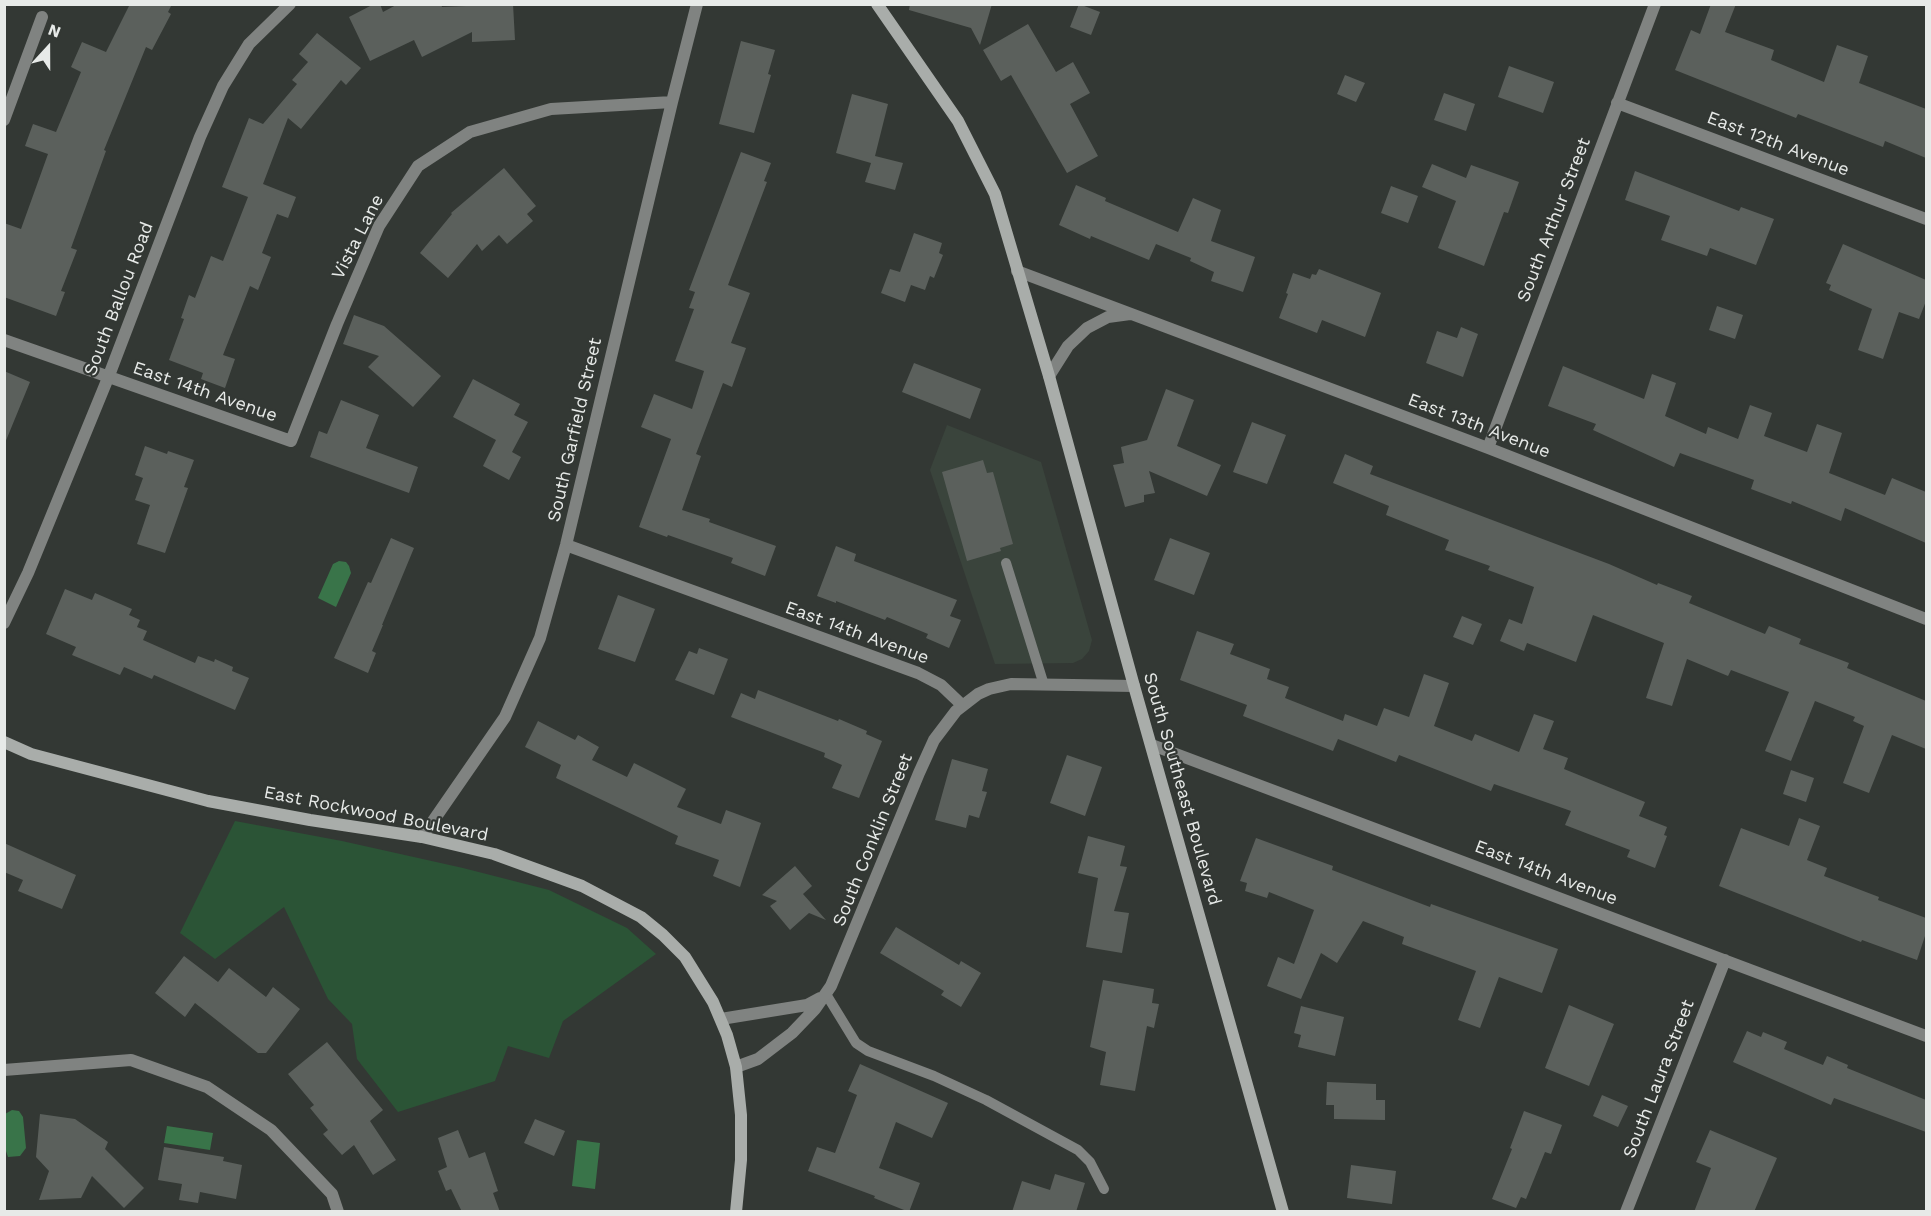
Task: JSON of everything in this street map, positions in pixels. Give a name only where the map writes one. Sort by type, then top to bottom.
[{"type":"street","name":"South Ballou Road","points":[[4,623],[28,573],[108,378],[200,137],[223,86],[249,44],[290,4]]},
{"type":"street","name":"South Garfield Street","points":[[422,837],[505,717],[540,638],[566,545],[697,4]]},
{"type":"street","name":"South Southeast Boulevard","points":[[877,4],[958,121],[995,194],[1049,376],[1283,1212]]},
{"type":"street","name":"South Arthur Street","points":[[1488,448],[1655,4]]},
{"type":"street","points":[[4,120],[42,17]]},
{"type":"street","name":"Vista Lane","points":[[291,441],[379,226],[418,166],[470,132],[551,108],[672,102]]},
{"type":"street","name":"East 12th Avenue","points":[[1617,103],[1926,219]]},
{"type":"street","name":"East 13th Avenue","points":[[1017,271],[1488,448],[1926,619]]},
{"type":"street","points":[[1049,376],[1068,346],[1088,328],[1108,317],[1131,314]]},
{"type":"street","name":"East 14th Avenue","points":[[4,340],[291,441]]},
{"type":"street","name":"East 14th Avenue","points":[[566,545],[918,673],[941,685],[962,705]]},
{"type":"street","points":[[962,705],[978,694],[1000,686],[1134,686]]},
{"type":"street","name":"South Conklin Street","points":[[736,1068],[758,1059],[792,1033],[826,994],[840,968],[926,756],[941,729],[962,705]]},
{"type":"street","name":"East Rockwood Boulevard","points":[[4,742],[31,754],[208,801],[310,820],[422,837],[494,854],[582,886],[630,910],[652,926],[685,957],[703,983],[721,1019],[736,1068],[740,1099],[742,1139],[736,1212]]},
{"type":"street","name":"East 14th Avenue","points":[[1152,745],[1926,1036]]},
{"type":"street","name":"South Laura Street","points":[[1626,1212],[1725,960]]},
{"type":"street","points":[[721,1019],[807,1005],[826,994]]},
{"type":"street","points":[[4,1070],[131,1060],[207,1087],[271,1130],[332,1194],[338,1212]]},
{"type":"lane","points":[[1006,563],[1044,685]]},
{"type":"lane","points":[[826,994],[856,1043],[868,1051],[934,1076],[986,1100],[1078,1150],[1090,1162],[1104,1189]]},
{"type":"shaded area","points":[[947,425],[1041,462],[1092,640],[1089,651],[1082,659],[1073,663],[995,664],[930,470]]},
{"type":"shaded area","points":[[339,561],[346,562],[351,573],[336,607],[318,598],[333,564]]},
{"type":"shaded area","points":[[235,821],[342,841],[549,890],[627,928],[656,954],[563,1021],[549,1058],[508,1046],[495,1081],[398,1112],[357,1059],[352,1024],[328,999],[284,907],[215,959],[180,933]]},
{"type":"shaded area","points":[[12,1110],[19,1111],[23,1117],[26,1148],[20,1156],[8,1157],[5,1148],[5,1114]]},
{"type":"shaded area","points":[[167,1126],[213,1133],[210,1150],[164,1143]]},
{"type":"shaded area","points":[[577,1140],[600,1143],[595,1189],[572,1186]]},
{"type":"building","points":[[130,4],[172,4],[168,12],[171,14],[152,50],[146,47],[104,150],[106,151],[71,248],[77,250],[61,291],[65,292],[56,316],[4,297],[4,223],[21,229],[48,154],[25,146],[33,124],[56,132],[81,72],[71,67],[82,42],[106,52]]},
{"type":"building","points":[[374,4],[380,4],[383,12],[398,4],[441,4],[442,7],[513,4],[515,40],[472,42],[472,32],[422,57],[414,40],[370,61],[349,17]]},
{"type":"building","points":[[910,4],[992,4],[980,45],[971,28],[909,10]]},
{"type":"building","points":[[1079,4],[1100,12],[1091,35],[1070,27]]},
{"type":"building","points":[[1711,4],[1736,4],[1725,32],[1774,50],[1771,60],[1824,82],[1837,45],[1868,56],[1859,83],[1926,109],[1926,158],[1885,141],[1883,147],[1798,114],[1796,118],[1675,70],[1691,30],[1700,34]]},
{"type":"building","points":[[1028,24],[1056,72],[1073,62],[1090,93],[1070,104],[1098,156],[1067,173],[1011,75],[1001,81],[983,50]]},
{"type":"building","points":[[317,33],[361,68],[346,85],[341,80],[301,129],[288,118],[263,184],[296,197],[288,218],[277,214],[262,253],[271,257],[258,290],[250,286],[223,355],[235,359],[225,388],[201,379],[203,373],[169,360],[184,319],[181,318],[189,295],[195,298],[211,256],[223,261],[248,197],[222,187],[249,118],[263,124],[297,84],[292,80],[308,62],[299,54]]},
{"type":"building","points":[[741,41],[775,50],[768,74],[771,75],[754,133],[719,124]]},
{"type":"building","points":[[1509,66],[1554,82],[1543,113],[1498,97]]},
{"type":"building","points":[[1345,75],[1365,83],[1356,102],[1337,94]]},
{"type":"building","points":[[1444,93],[1475,104],[1466,131],[1434,120]]},
{"type":"building","points":[[852,94],[888,104],[875,156],[903,163],[895,190],[865,182],[871,163],[836,153]]},
{"type":"building","points":[[741,152],[771,163],[764,181],[767,182],[728,285],[750,293],[731,343],[746,348],[732,387],[723,383],[696,454],[701,456],[682,510],[776,546],[765,576],[731,563],[733,558],[639,527],[671,439],[641,427],[654,394],[692,409],[704,371],[675,361],[694,309],[689,308],[695,292],[689,290]]},
{"type":"building","points":[[1432,164],[1466,178],[1471,165],[1519,182],[1508,213],[1504,212],[1484,266],[1438,248],[1456,201],[1422,187]]},
{"type":"building","points":[[504,168],[536,206],[527,214],[533,221],[507,244],[499,235],[482,251],[477,244],[448,278],[420,253],[451,213]]},
{"type":"building","points":[[1635,171],[1739,211],[1741,207],[1774,219],[1756,265],[1710,248],[1707,256],[1661,240],[1670,216],[1625,200]]},
{"type":"building","points":[[1076,185],[1106,198],[1105,201],[1178,232],[1193,198],[1221,210],[1211,241],[1255,257],[1243,292],[1211,281],[1214,272],[1190,261],[1191,258],[1156,244],[1149,260],[1091,236],[1090,239],[1059,225]]},
{"type":"building","points":[[1391,186],[1418,196],[1408,223],[1381,213]]},
{"type":"building","points":[[914,233],[942,243],[939,253],[943,255],[934,278],[930,276],[925,290],[911,285],[905,302],[881,293],[890,269],[900,272]]},
{"type":"building","points":[[1843,244],[1926,280],[1926,301],[1919,319],[1899,312],[1883,359],[1858,350],[1872,309],[1829,290],[1831,285],[1826,283]]},
{"type":"building","points":[[1319,269],[1381,293],[1365,337],[1322,320],[1317,333],[1279,318],[1293,273],[1310,279],[1312,274],[1316,275]]},
{"type":"building","points":[[1717,306],[1743,315],[1735,339],[1709,330]]},
{"type":"building","points":[[354,315],[384,326],[441,376],[413,407],[368,367],[379,356],[343,344]]},
{"type":"building","points":[[1461,327],[1478,334],[1463,377],[1426,363],[1437,331],[1457,338]]},
{"type":"building","points":[[914,363],[981,389],[970,419],[902,392]]},
{"type":"building","points":[[1563,366],[1644,399],[1652,374],[1676,383],[1665,416],[1706,434],[1708,427],[1738,439],[1750,405],[1772,413],[1764,436],[1807,452],[1817,424],[1842,433],[1829,473],[1885,495],[1892,478],[1926,492],[1926,543],[1845,508],[1841,521],[1792,501],[1791,504],[1751,489],[1754,480],[1680,453],[1674,467],[1593,430],[1596,424],[1548,406]]},
{"type":"building","points":[[4,371],[30,382],[5,443],[4,443]]},
{"type":"building","points":[[473,379],[520,404],[514,415],[528,422],[512,452],[521,457],[509,480],[483,466],[496,440],[453,417]]},
{"type":"building","points":[[1166,389],[1194,400],[1177,446],[1221,465],[1207,496],[1149,471],[1155,493],[1144,495],[1144,502],[1125,507],[1113,465],[1124,463],[1121,447],[1147,440]]},
{"type":"building","points":[[341,400],[379,415],[366,448],[418,467],[409,493],[310,457],[319,431],[327,434]]},
{"type":"building","points":[[1252,422],[1286,435],[1267,484],[1233,472]]},
{"type":"building","points":[[145,446],[194,460],[184,487],[188,488],[165,553],[137,544],[150,505],[135,500],[143,478],[135,475]]},
{"type":"building","points":[[1345,454],[1373,466],[1370,474],[1609,564],[1657,585],[1658,583],[1692,596],[1689,603],[1765,634],[1769,626],[1801,639],[1799,644],[1849,663],[1847,668],[1926,701],[1926,749],[1892,735],[1869,793],[1843,783],[1864,726],[1853,721],[1855,717],[1815,701],[1791,761],[1765,751],[1789,692],[1731,670],[1728,676],[1687,659],[1672,706],[1646,698],[1664,643],[1593,615],[1576,662],[1527,643],[1524,651],[1500,641],[1509,619],[1522,624],[1534,587],[1488,570],[1490,566],[1445,550],[1449,540],[1386,515],[1389,506],[1333,483]]},
{"type":"building","points":[[983,460],[987,473],[993,472],[1013,544],[1000,548],[1001,551],[967,561],[942,472]]},
{"type":"building","points":[[391,538],[414,548],[372,651],[376,653],[368,673],[334,658],[368,582],[371,583]]},
{"type":"building","points":[[1170,538],[1210,553],[1194,595],[1154,580]]},
{"type":"building","points":[[836,546],[856,554],[854,561],[957,600],[950,616],[961,620],[949,648],[926,638],[928,634],[887,617],[885,620],[817,596]]},
{"type":"building","points":[[65,589],[92,600],[95,593],[132,609],[129,615],[140,620],[137,627],[147,631],[143,640],[195,663],[198,656],[214,662],[215,659],[233,667],[232,671],[249,678],[235,710],[154,675],[152,679],[124,667],[120,675],[72,655],[76,647],[46,634]]},
{"type":"building","points":[[618,595],[655,609],[635,662],[598,649]]},
{"type":"building","points":[[1462,616],[1482,624],[1473,645],[1453,637]]},
{"type":"building","points":[[1197,631],[1234,644],[1230,654],[1270,669],[1267,679],[1289,687],[1285,698],[1343,721],[1345,714],[1377,726],[1384,708],[1409,717],[1424,674],[1449,683],[1434,726],[1472,741],[1475,734],[1519,752],[1534,714],[1554,721],[1543,749],[1568,758],[1564,769],[1645,802],[1639,816],[1667,827],[1664,835],[1667,836],[1655,868],[1627,857],[1630,850],[1565,825],[1571,811],[1494,784],[1491,791],[1399,755],[1396,762],[1338,739],[1333,751],[1243,716],[1247,705],[1180,680]]},
{"type":"building","points":[[699,648],[728,659],[714,695],[675,680],[689,651],[697,654]]},
{"type":"building","points":[[758,690],[838,721],[839,719],[867,731],[866,734],[882,741],[859,798],[832,788],[842,765],[824,757],[825,753],[731,717],[741,693],[755,699]]},
{"type":"building","points":[[538,721],[575,740],[578,735],[599,747],[592,760],[627,777],[634,763],[686,789],[677,807],[721,824],[726,810],[761,823],[740,887],[713,876],[719,860],[675,844],[678,836],[556,778],[561,765],[525,747]]},
{"type":"building","points":[[1067,755],[1102,767],[1085,816],[1050,803]]},
{"type":"building","points":[[952,759],[988,769],[982,791],[987,792],[979,818],[969,815],[966,828],[935,820]]},
{"type":"building","points":[[1791,770],[1814,778],[1806,802],[1783,794]]},
{"type":"building","points":[[1799,818],[1820,826],[1807,860],[1827,868],[1824,876],[1926,918],[1926,933],[1917,960],[1862,940],[1861,942],[1719,886],[1741,828],[1789,846]]},
{"type":"building","points":[[1088,836],[1125,846],[1120,866],[1127,867],[1114,911],[1129,913],[1122,953],[1086,947],[1098,878],[1078,873]]},
{"type":"building","points":[[1256,838],[1333,866],[1332,870],[1430,907],[1431,904],[1558,949],[1542,993],[1499,977],[1480,1028],[1458,1020],[1476,971],[1402,944],[1404,937],[1363,921],[1337,963],[1321,953],[1301,999],[1267,986],[1278,957],[1294,964],[1314,910],[1269,892],[1267,898],[1245,891],[1247,883],[1240,881]]},
{"type":"building","points":[[4,843],[76,875],[62,909],[18,891],[23,880],[4,872]]},
{"type":"building","points":[[795,866],[812,886],[803,894],[826,920],[809,913],[790,930],[770,906],[777,901],[762,895]]},
{"type":"building","points":[[896,927],[959,965],[961,961],[981,973],[961,1007],[941,995],[944,991],[880,953]]},
{"type":"building","points":[[184,956],[218,982],[229,968],[266,997],[273,987],[300,1009],[266,1053],[258,1053],[195,1003],[185,1017],[155,993]]},
{"type":"building","points":[[1103,980],[1154,989],[1152,1003],[1159,1004],[1154,1028],[1147,1026],[1135,1091],[1100,1085],[1106,1052],[1090,1047]]},
{"type":"building","points":[[1569,1005],[1614,1024],[1589,1086],[1545,1068]]},
{"type":"building","points":[[1301,1006],[1344,1017],[1335,1056],[1298,1047],[1301,1035],[1294,1033]]},
{"type":"building","points":[[1747,1031],[1761,1037],[1763,1032],[1787,1042],[1784,1049],[1823,1065],[1827,1056],[1848,1065],[1847,1068],[1926,1100],[1926,1132],[1834,1098],[1831,1105],[1733,1062]]},
{"type":"building","points":[[327,1042],[383,1110],[370,1121],[396,1160],[373,1175],[354,1145],[342,1155],[323,1134],[328,1130],[310,1108],[314,1105],[288,1074]]},
{"type":"building","points":[[860,1064],[948,1103],[932,1138],[896,1122],[879,1168],[920,1183],[909,1212],[874,1198],[875,1196],[808,1171],[817,1147],[835,1153],[857,1095],[848,1091]]},
{"type":"building","points":[[1327,1082],[1376,1084],[1376,1100],[1385,1100],[1385,1120],[1334,1119],[1334,1105],[1326,1105]]},
{"type":"building","points":[[1602,1095],[1628,1106],[1618,1127],[1593,1116]]},
{"type":"building","points":[[1524,1111],[1562,1125],[1551,1154],[1545,1152],[1526,1199],[1521,1197],[1516,1208],[1492,1199]]},
{"type":"building","points":[[40,1114],[75,1119],[108,1142],[105,1149],[144,1188],[124,1208],[92,1176],[81,1198],[39,1200],[49,1171],[36,1157]]},
{"type":"building","points":[[535,1119],[565,1131],[554,1156],[524,1143]]},
{"type":"building","points":[[458,1130],[469,1158],[485,1152],[498,1191],[493,1193],[500,1212],[462,1212],[451,1189],[446,1191],[438,1171],[447,1167],[438,1138]]},
{"type":"building","points":[[1710,1130],[1777,1158],[1754,1212],[1694,1212],[1711,1168],[1696,1162]]},
{"type":"building","points":[[164,1147],[224,1157],[223,1161],[242,1165],[236,1199],[200,1192],[198,1203],[179,1200],[182,1184],[158,1180]]},
{"type":"building","points":[[1351,1165],[1396,1171],[1392,1204],[1347,1198]]},
{"type":"building","points":[[1055,1174],[1085,1183],[1076,1212],[1012,1212],[1022,1181],[1050,1190]]}]
